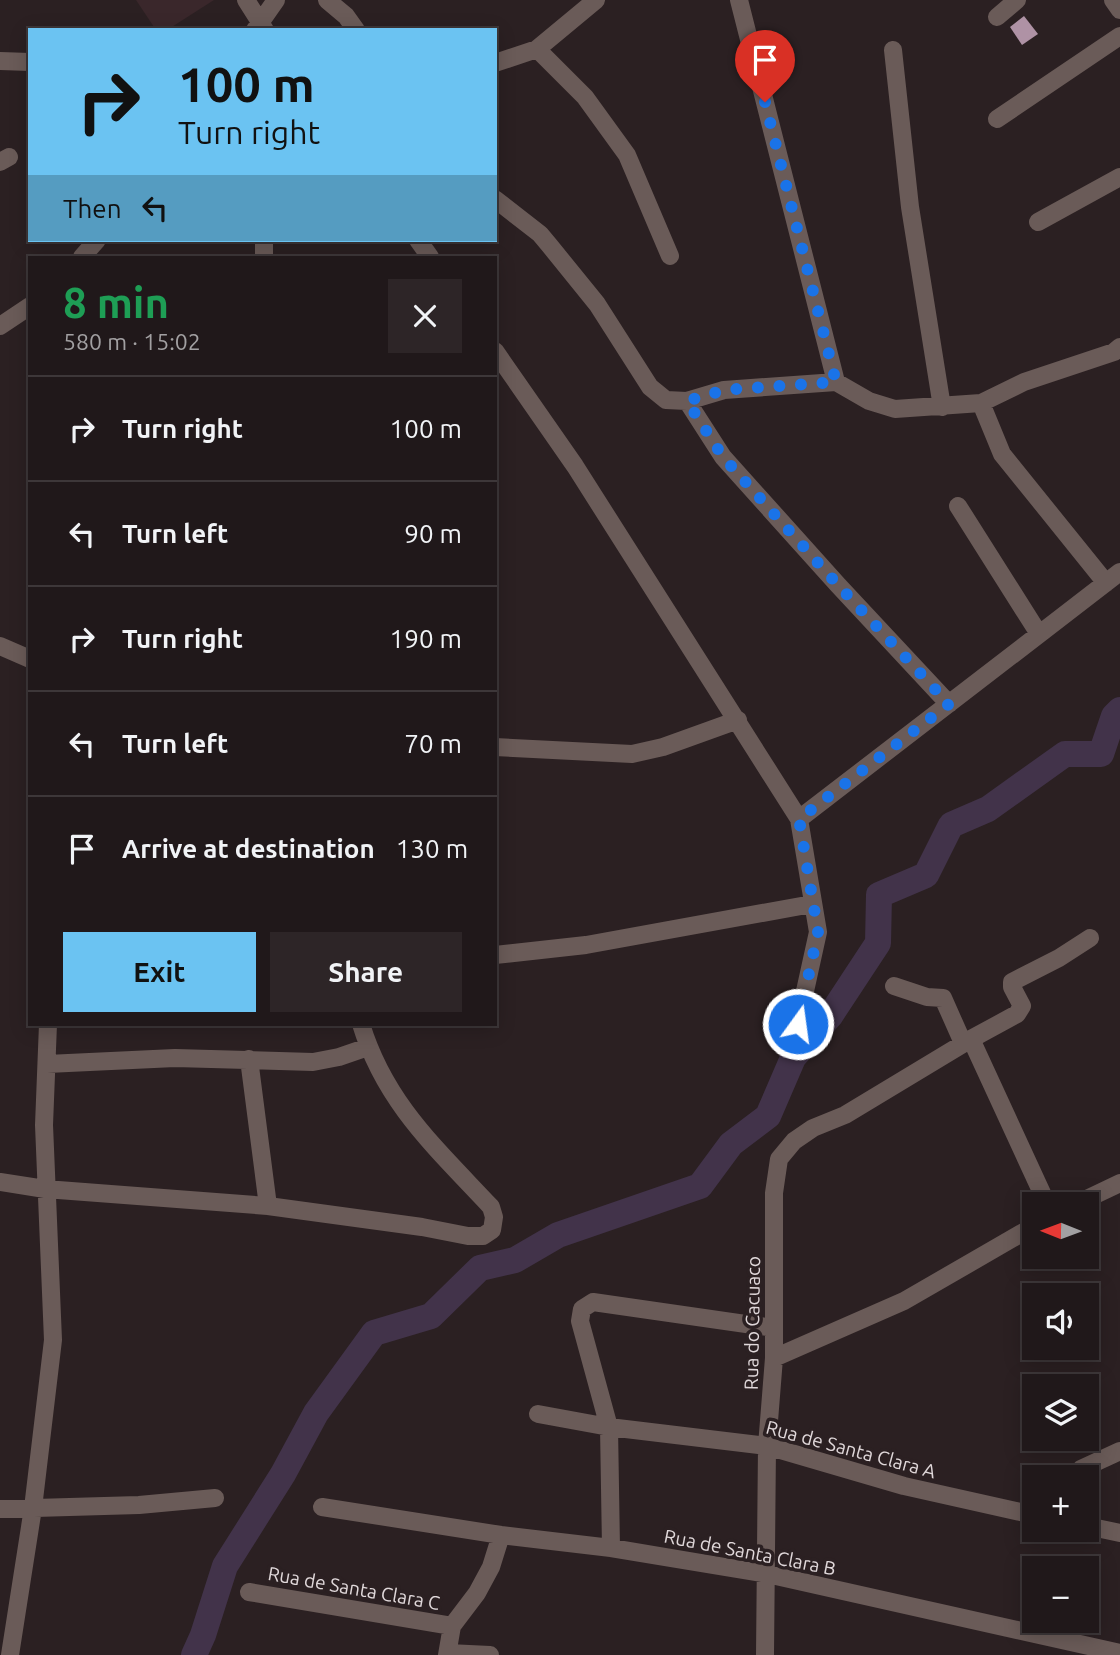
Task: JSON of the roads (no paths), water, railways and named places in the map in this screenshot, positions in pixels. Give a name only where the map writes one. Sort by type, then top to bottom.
[{"type":"street","points":[[246,0],[260,27]]},
{"type":"street","points":[[260,27],[276,0]]},
{"type":"street","points":[[327,0],[346,16],[355,28]]},
{"type":"street","points":[[497,62],[537,49],[596,0]]},
{"type":"street","points":[[739,0],[836,382]]},
{"type":"street","points":[[997,17],[1017,0]]},
{"type":"street","points":[[1113,0],[1120,10]]},
{"type":"street","points":[[997,119],[1120,36]]},
{"type":"street","points":[[537,49],[585,97],[622,147],[638,177],[670,256]]},
{"type":"street","points":[[893,50],[909,207],[942,407]]},
{"type":"street","points":[[0,61],[28,62]]},
{"type":"street","points":[[1038,222],[1120,177]]},
{"type":"street","points":[[497,201],[540,234],[561,258],[597,304],[650,387],[666,400],[687,401],[724,390],[836,382],[869,401],[895,409],[981,403],[1024,382],[1120,348]]},
{"type":"street","points":[[83,256],[95,242]]},
{"type":"street","points":[[0,327],[28,307]]},
{"type":"street","points":[[497,354],[575,466],[799,819],[818,932],[798,1024]]},
{"type":"street","points":[[687,401],[723,457],[949,704]]},
{"type":"street","points":[[799,819],[1113,578],[1002,454],[981,403]]},
{"type":"street","points":[[958,506],[1039,634]]},
{"type":"street","points":[[0,646],[28,658]]},
{"type":"street","points":[[497,747],[632,754],[663,747],[738,720]]},
{"type":"street","points":[[497,955],[586,945],[812,904]]},
{"type":"street","points":[[967,1041],[1021,1010],[1022,1006],[1012,982],[1059,958],[1090,938]]},
{"type":"street","points":[[894,986],[927,997],[943,998],[967,1041],[1040,1192]]},
{"type":"street","points":[[10,1655],[33,1508],[53,1340],[45,1188],[44,1125],[48,1026]]},
{"type":"street","points":[[0,1182],[268,1206],[483,1236],[492,1230],[494,1217],[491,1207],[405,1114],[379,1072],[362,1026]]},
{"type":"street","name":"Rua do Cacuaco","points":[[765,1655],[767,1446],[774,1358],[774,1193],[779,1159],[794,1141],[813,1128],[845,1115],[967,1041]]},
{"type":"street","points":[[47,1064],[161,1058],[324,1061],[368,1047]]},
{"type":"street","points":[[249,1059],[268,1206]]},
{"type":"street","points":[[1099,1193],[1120,1183]]},
{"type":"street","points":[[774,1358],[904,1301],[1022,1233]]},
{"type":"street","points":[[611,1548],[609,1427],[580,1321],[582,1308],[593,1302],[774,1328]]},
{"type":"street","name":"Rua de Santa Clara A","points":[[538,1414],[609,1427],[767,1446],[904,1486],[1022,1512]]},
{"type":"street","points":[[1090,1465],[1120,1451]]},
{"type":"street","points":[[0,1509],[139,1506],[215,1499]]},
{"type":"street","name":"Rua de Santa Clara B","points":[[322,1507],[501,1535],[611,1548],[767,1574],[1120,1653]]},
{"type":"street","points":[[1099,1529],[1120,1533]]},
{"type":"street","points":[[490,1655],[447,1654],[452,1626],[477,1593],[501,1535]]},
{"type":"street","name":"Rua de Santa Clara C","points":[[248,1592],[452,1626]]},
{"type":"waterway","points":[[194,1655],[225,1566],[283,1474],[316,1413],[374,1333],[431,1316],[480,1268],[515,1260],[558,1235],[700,1186],[731,1144],[768,1116],[793,1058],[830,1016],[878,943],[879,895],[926,875],[951,825],[988,809],[1065,754],[1101,754],[1114,716],[1120,710]]}]
